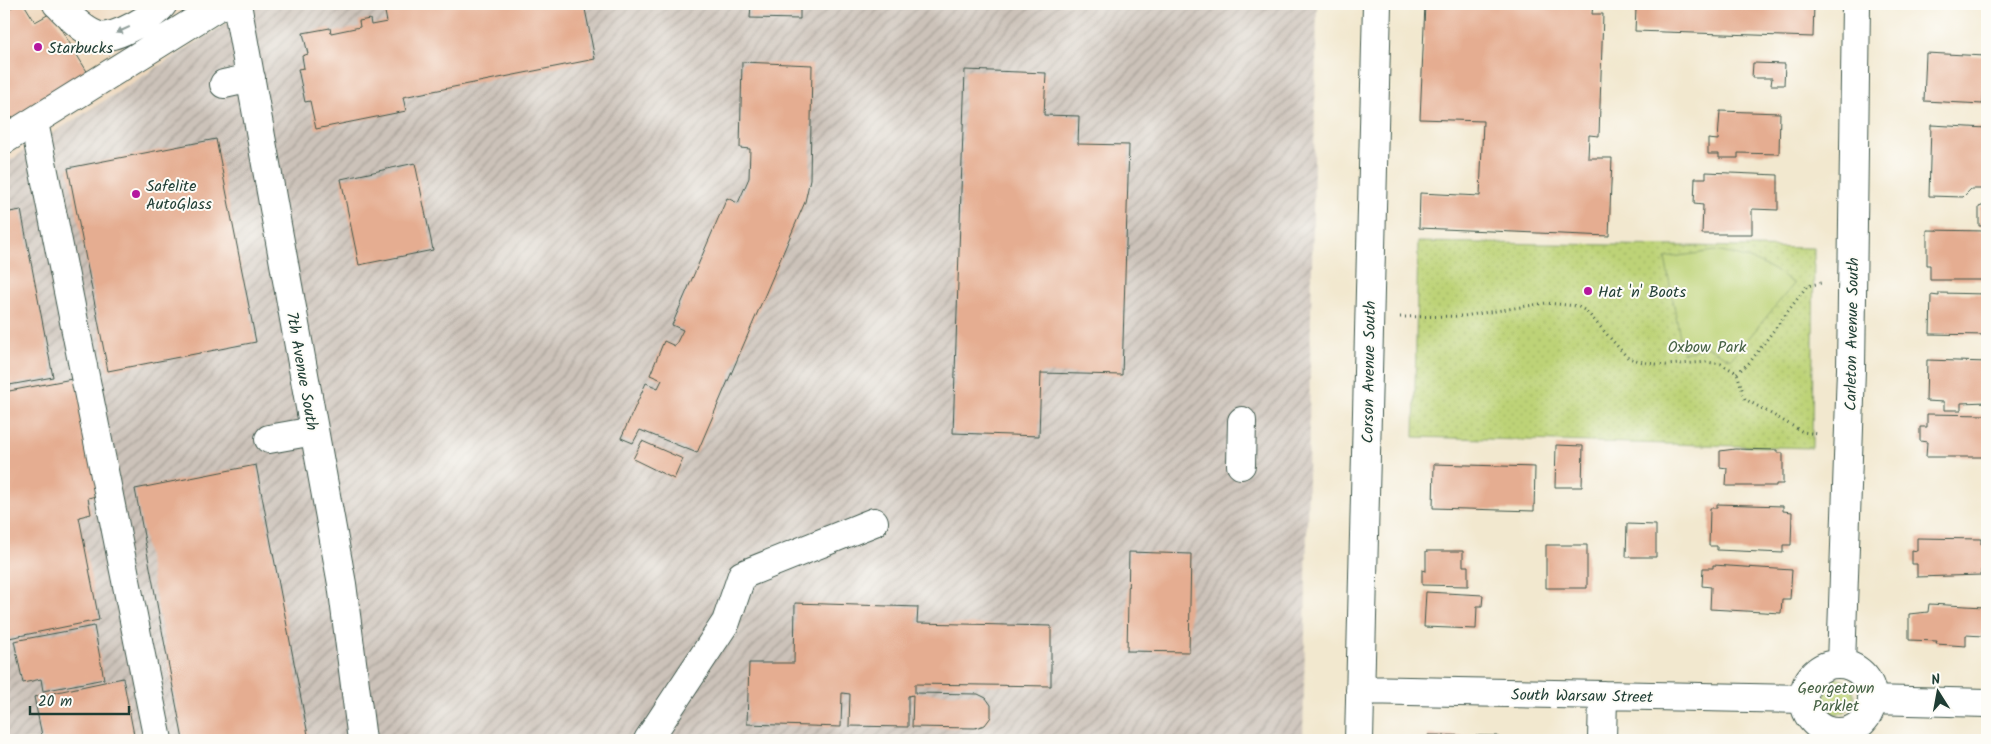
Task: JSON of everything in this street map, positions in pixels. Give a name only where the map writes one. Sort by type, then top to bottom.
[{"type":"street","points":[[57,4],[88,30],[100,37],[114,34],[145,20],[159,10],[163,4]]},
{"type":"street","points":[[4,140],[222,4]]},
{"type":"street","name":"7th Avenue South","points":[[237,4],[342,584],[362,740]]},
{"type":"street","name":"Corson Avenue South","points":[[1359,740],[1377,4]]},
{"type":"street","name":"Carleton Avenue South","points":[[1841,664],[1852,277],[1856,4]]},
{"type":"street","points":[[224,84],[251,78]]},
{"type":"street","points":[[34,122],[158,740]]},
{"type":"street","points":[[1241,465],[1242,422]]},
{"type":"street","points":[[269,440],[314,431]]},
{"type":"street","points":[[648,740],[726,622],[742,575],[874,522]]},
{"type":"street","points":[[1841,664],[1852,666],[1862,673],[1869,682],[1872,700],[1868,716],[1851,730],[1838,736],[1824,729],[1811,719],[1806,710],[1804,699],[1810,678],[1818,670],[1829,665],[1841,664]]},
{"type":"street","name":"South Warsaw Street","points":[[1360,690],[1804,699]]},
{"type":"street","points":[[1602,740],[1603,695]]},
{"type":"street","points":[[1872,700],[1987,703]]},
{"type":"path","points":[[1737,373],[1750,362],[1807,286],[1852,277]]},
{"type":"path","points":[[1369,317],[1438,318],[1546,304],[1577,306],[1586,311],[1628,358],[1647,364],[1666,366],[1707,362],[1721,364],[1737,373],[1746,399],[1803,432],[1848,437]]},
{"type":"shaded area","points":[[4,4],[188,4],[196,42],[4,164]]},
{"type":"shaded area","points":[[257,4],[1317,4],[1303,740],[4,740],[4,164]]},
{"type":"green space","name":"Oxbow Park","points":[[1418,242],[1814,248],[1812,448],[1414,437]]},
{"type":"green space","points":[[1715,251],[1757,262],[1794,284],[1731,359],[1708,347],[1683,353],[1665,258]]},
{"type":"green space","name":"Georgetown Parklet","points":[[1836,678],[1843,679],[1849,683],[1853,689],[1853,703],[1849,709],[1843,713],[1836,714],[1829,713],[1823,709],[1819,703],[1818,696],[1819,689],[1823,683],[1829,679]]},
{"type":"building","name":"Starbucks","points":[[17,4],[24,4],[35,22],[51,13],[88,73],[10,121],[6,113],[4,114],[4,12]]},
{"type":"building","points":[[400,4],[584,4],[595,59],[403,97],[406,111],[316,129],[310,101],[305,102],[298,69],[304,68],[302,56],[308,54],[303,33],[330,28],[331,33],[360,27],[359,21],[370,19],[371,25],[387,22],[384,7]]},
{"type":"building","points":[[751,4],[800,4],[800,19],[750,18]]},
{"type":"building","points":[[1425,4],[1593,4],[1592,14],[1603,14],[1599,136],[1589,135],[1588,158],[1612,158],[1609,236],[1419,228],[1420,193],[1480,196],[1483,121],[1420,119]]},
{"type":"building","points":[[1632,4],[1814,4],[1813,37],[1635,31],[1636,9],[1632,8]]},
{"type":"building","points":[[1926,53],[1985,56],[1983,104],[1924,101]]},
{"type":"building","points":[[742,62],[812,65],[810,179],[805,202],[697,453],[640,430],[633,443],[621,438],[646,383],[658,388],[662,380],[650,375],[664,341],[675,346],[683,330],[672,325],[727,198],[738,203],[749,178],[750,149],[740,148]]},
{"type":"building","points":[[1753,63],[1785,64],[1784,85],[1771,85],[1772,78],[1752,78]]},
{"type":"building","points":[[965,70],[1046,73],[1044,115],[1079,116],[1078,144],[1129,145],[1122,375],[1041,373],[1039,436],[953,433]]},
{"type":"building","points":[[1720,111],[1780,113],[1779,154],[1738,153],[1738,158],[1719,158],[1719,154],[1708,154],[1708,139],[1718,140]]},
{"type":"building","points":[[1931,125],[1987,128],[1987,189],[1971,189],[1963,197],[1929,196]]},
{"type":"building","points":[[216,139],[256,342],[108,371],[68,168]]},
{"type":"building","points":[[415,163],[433,250],[359,265],[341,179]]},
{"type":"building","points":[[1706,172],[1778,175],[1778,210],[1752,209],[1752,234],[1702,234],[1703,205],[1694,204],[1695,178],[1706,178]]},
{"type":"building","points":[[1987,204],[1987,226],[1979,226],[1979,207]]},
{"type":"building","points":[[21,210],[53,377],[4,386],[4,213]]},
{"type":"building","points":[[1927,230],[1987,231],[1987,280],[1930,280],[1930,265],[1927,265]]},
{"type":"building","points":[[1939,293],[1987,294],[1987,335],[1930,334],[1931,295],[1939,296]]},
{"type":"building","points":[[1927,360],[1987,362],[1987,402],[1961,403],[1961,410],[1944,410],[1944,402],[1926,401]]},
{"type":"building","points":[[77,378],[100,495],[88,498],[91,514],[79,517],[99,620],[4,639],[4,392]]},
{"type":"building","points":[[1927,414],[1987,415],[1987,457],[1926,457],[1927,442],[1920,441],[1920,427],[1927,427]]},
{"type":"building","points":[[642,441],[683,459],[674,479],[633,459]]},
{"type":"building","points":[[1556,445],[1583,446],[1582,487],[1555,487]]},
{"type":"building","points":[[1735,449],[1777,450],[1777,453],[1783,453],[1783,484],[1776,484],[1776,486],[1726,486],[1727,468],[1720,467],[1720,451]]},
{"type":"building","points":[[1434,464],[1535,467],[1534,511],[1433,508]]},
{"type":"building","points":[[256,465],[309,740],[183,740],[135,489]]},
{"type":"building","points":[[1717,504],[1783,506],[1783,511],[1792,512],[1791,545],[1783,545],[1783,553],[1717,550],[1717,546],[1709,546],[1710,508],[1717,508]]},
{"type":"building","points":[[1627,524],[1656,525],[1656,557],[1626,557]]},
{"type":"building","points":[[1917,538],[1981,539],[1981,544],[1987,544],[1987,569],[1981,570],[1981,575],[1917,577],[1917,564],[1912,564],[1912,550],[1917,551]]},
{"type":"building","points":[[1546,545],[1587,545],[1587,588],[1546,588]]},
{"type":"building","points":[[1426,551],[1463,551],[1463,566],[1468,566],[1468,586],[1422,585],[1422,570],[1426,571]]},
{"type":"building","points":[[1129,552],[1191,554],[1189,652],[1127,651]]},
{"type":"building","points":[[1713,565],[1792,570],[1790,599],[1782,599],[1781,613],[1710,609],[1711,587],[1702,586],[1703,568],[1713,568]]},
{"type":"building","points":[[1426,592],[1483,595],[1482,606],[1477,606],[1476,629],[1424,627]]},
{"type":"building","points":[[795,603],[918,607],[917,623],[1051,626],[1051,686],[915,684],[915,693],[978,694],[986,698],[991,705],[991,717],[985,725],[975,728],[912,727],[913,695],[908,696],[908,727],[849,726],[850,694],[842,693],[841,727],[747,724],[749,663],[794,663]]},
{"type":"building","points":[[1929,604],[1984,607],[1983,636],[1966,635],[1966,646],[1936,644],[1937,641],[1909,640],[1909,614],[1928,612]]},
{"type":"building","points":[[94,626],[104,679],[43,691],[41,679],[23,683],[14,641]]},
{"type":"building","points":[[123,678],[135,740],[43,740],[34,697]]},
{"type":"building","points":[[1428,735],[1498,736],[1498,740],[1428,740]]},
{"type":"building","points":[[1677,736],[1692,736],[1692,740],[1677,740]]},
{"type":"building","points":[[1700,737],[1765,739],[1765,740],[1699,740]]},
{"type":"place","name":"Starbucks","points":[[38,47]]},
{"type":"place","name":"Safelite AutoGlass","points":[[136,194]]},
{"type":"place","name":"Hat 'n' Boots","points":[[1588,291]]}]
